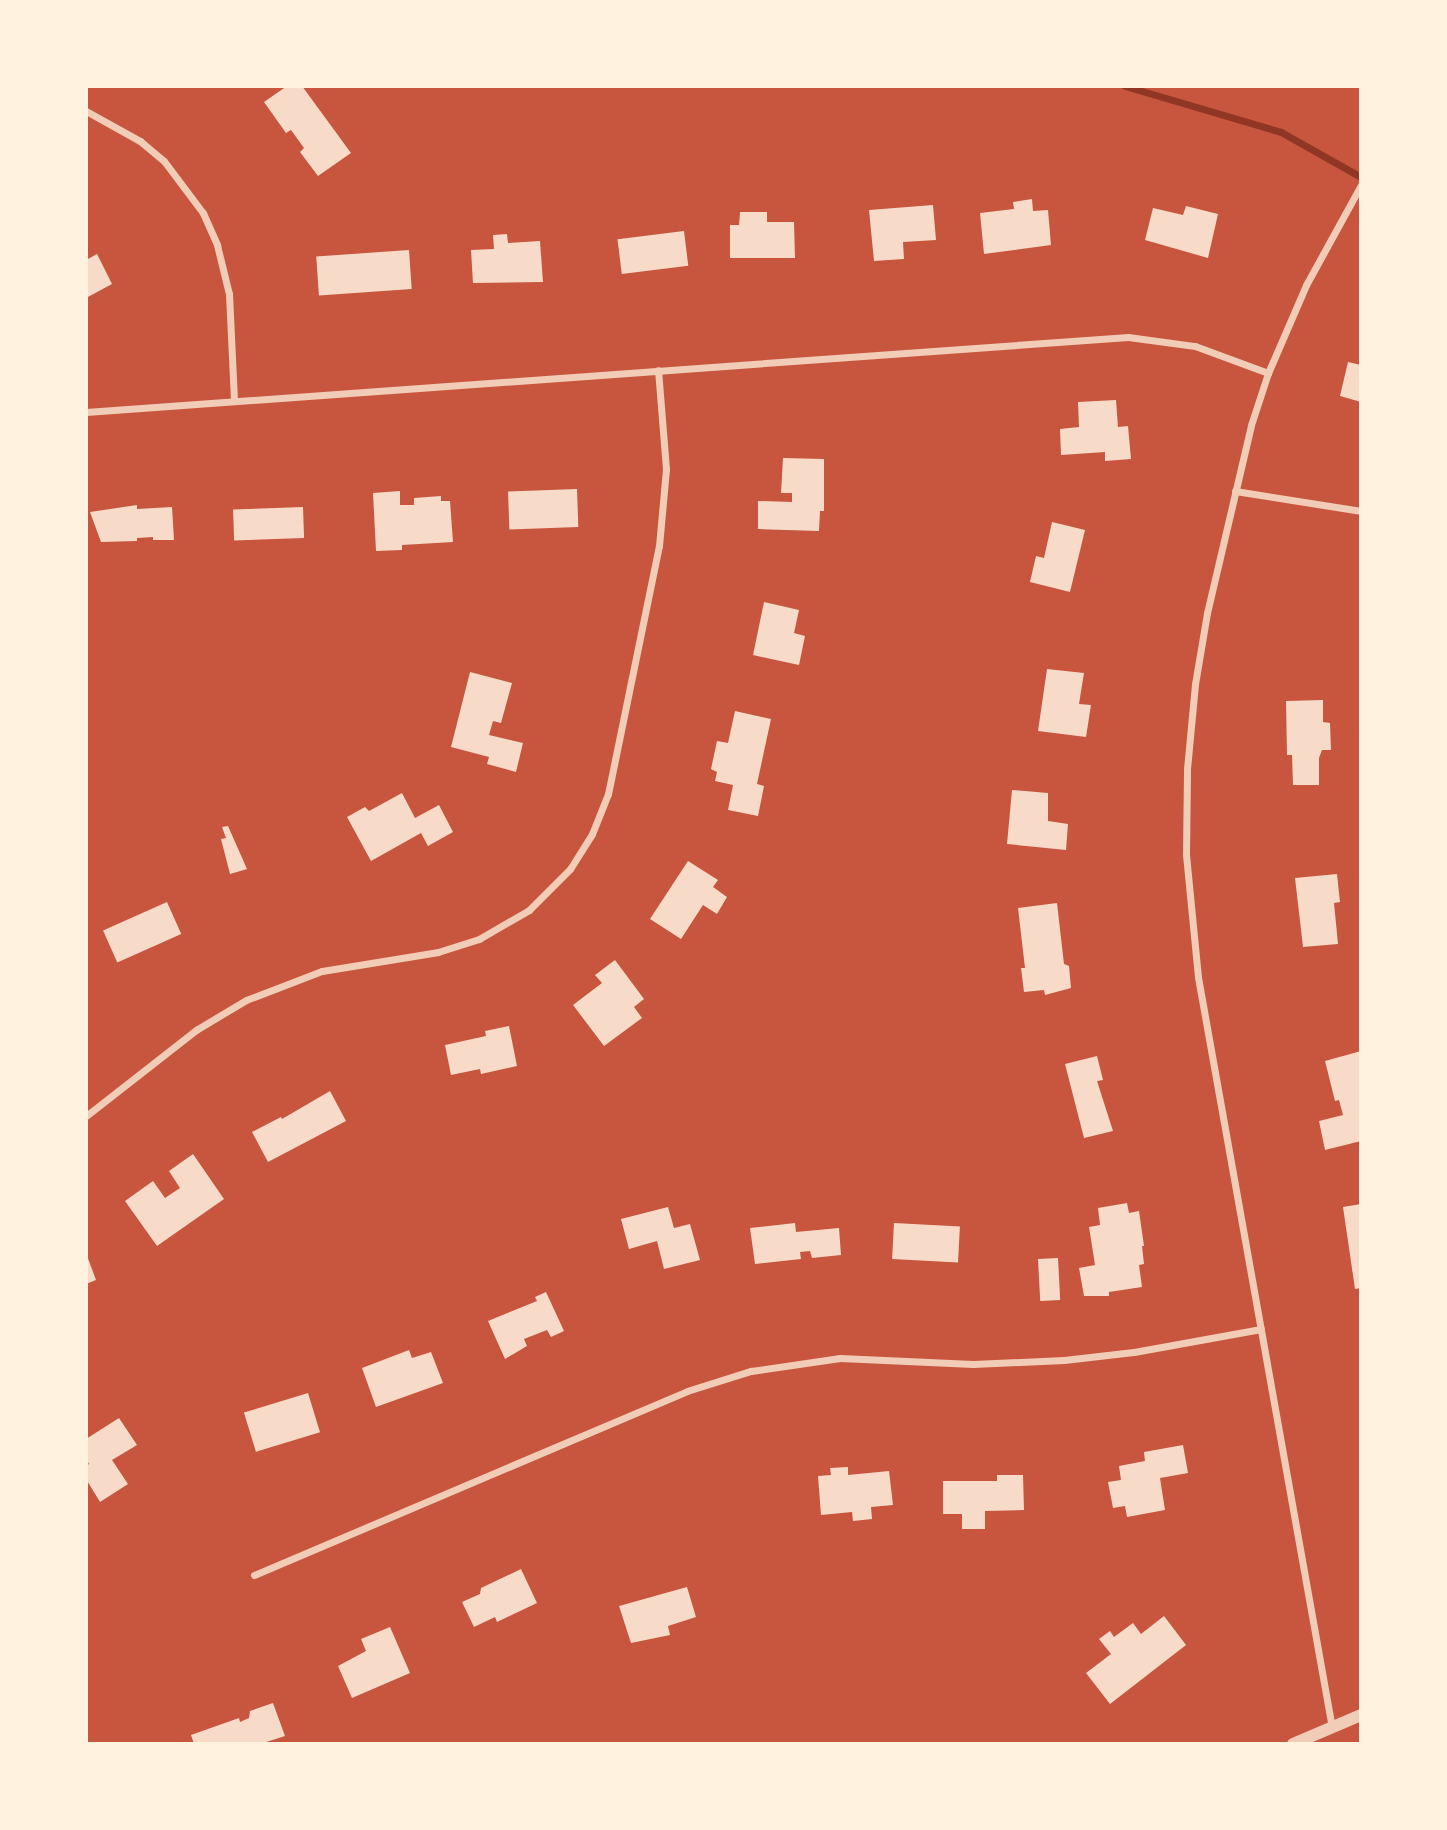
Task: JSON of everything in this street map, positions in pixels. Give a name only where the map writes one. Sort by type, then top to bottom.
[{"type":"street","points":[[86,111],[140,141],[164,161],[203,213],[217,245],[229,294],[234,400]]},
{"type":"street","points":[[1332,1728],[1198,977],[1186,854],[1187,769],[1195,684],[1235,491],[1268,373],[1306,285],[1361,185]]},
{"type":"street","points":[[86,412],[1128,337],[1195,345],[1268,373]]},
{"type":"street","points":[[87,1113],[196,1030],[246,1000],[322,971],[438,952],[479,939],[529,911],[570,870],[592,834],[608,794],[659,546],[666,469],[658,370]]},
{"type":"street","points":[[1235,491],[1361,511]]},
{"type":"street","points":[[254,1575],[687,1391],[751,1371],[794,1362],[840,1358],[973,1364],[1063,1360],[1134,1352],[1261,1329]]},
{"type":"street","points":[[1293,1744],[1361,1715]]},
{"type":"building","points":[[287,86],[302,86],[351,153],[318,176],[300,152],[304,148],[291,130],[286,133],[264,102]]},
{"type":"building","points":[[1032,199],[1033,211],[1048,210],[1051,245],[984,254],[980,213],[1014,209],[1013,202]]},
{"type":"building","points":[[933,205],[936,240],[903,242],[904,259],[874,261],[869,210]]},
{"type":"building","points":[[1186,206],[1218,214],[1208,258],[1145,240],[1153,208],[1183,215]]},
{"type":"building","points":[[740,212],[767,212],[767,222],[794,222],[795,258],[730,258],[730,225],[739,225]]},
{"type":"building","points":[[684,231],[688,266],[622,274],[617,239]]},
{"type":"building","points":[[507,234],[508,243],[540,241],[543,282],[473,283],[471,250],[494,249],[493,235]]},
{"type":"building","points":[[409,250],[412,289],[319,295],[316,256]]},
{"type":"building","points":[[97,254],[112,284],[86,298],[86,260]]},
{"type":"building","points":[[1348,362],[1361,365],[1361,402],[1340,396]]},
{"type":"building","points":[[1116,400],[1118,427],[1128,426],[1131,459],[1105,461],[1105,452],[1061,455],[1060,429],[1079,427],[1078,402]]},
{"type":"building","points":[[783,458],[824,459],[824,511],[820,511],[819,531],[758,529],[758,501],[792,502],[792,493],[781,493]]},
{"type":"building","points":[[577,489],[578,527],[509,529],[508,491]]},
{"type":"building","points":[[400,491],[400,505],[414,505],[414,498],[441,496],[441,501],[450,501],[453,542],[402,545],[402,550],[376,551],[373,493]]},
{"type":"building","points":[[137,505],[137,509],[172,507],[174,540],[153,540],[153,537],[137,538],[137,541],[101,542],[90,512]]},
{"type":"building","points":[[303,507],[304,538],[234,540],[233,509]]},
{"type":"building","points":[[1052,522],[1085,530],[1070,592],[1030,582],[1036,556],[1044,558]]},
{"type":"building","points":[[764,602],[799,610],[794,633],[805,636],[799,665],[753,655]]},
{"type":"building","points":[[1047,669],[1084,673],[1079,704],[1091,705],[1086,737],[1038,731]]},
{"type":"building","points":[[470,672],[512,683],[501,723],[493,721],[489,735],[523,743],[516,772],[487,764],[489,757],[451,747]]},
{"type":"building","points":[[1323,700],[1323,722],[1330,723],[1331,750],[1322,750],[1319,758],[1319,785],[1293,785],[1292,755],[1287,755],[1286,701]]},
{"type":"building","points":[[735,711],[771,719],[757,784],[764,786],[758,816],[728,810],[733,785],[715,781],[717,772],[711,769],[717,741],[728,743]]},
{"type":"building","points":[[1012,790],[1048,793],[1048,821],[1068,824],[1066,850],[1007,844]]},
{"type":"building","points":[[402,793],[415,818],[439,805],[453,832],[428,846],[421,833],[371,861],[347,817],[365,807],[369,811]]},
{"type":"building","points":[[228,826],[247,869],[230,874],[221,839],[226,838],[222,827]]},
{"type":"building","points":[[688,861],[718,880],[713,887],[727,897],[717,914],[703,905],[681,939],[650,919]]},
{"type":"building","points":[[1337,874],[1340,902],[1334,903],[1338,944],[1303,947],[1295,878]]},
{"type":"building","points":[[167,902],[181,934],[117,962],[103,930]]},
{"type":"building","points":[[1057,903],[1064,964],[1069,966],[1071,988],[1045,995],[1044,990],[1024,992],[1021,968],[1025,968],[1018,908]]},
{"type":"building","points":[[615,960],[644,999],[634,1007],[642,1018],[604,1046],[573,1005],[602,983],[595,975]]},
{"type":"building","points":[[509,1026],[517,1066],[481,1074],[480,1069],[451,1075],[445,1045],[486,1036],[485,1031]]},
{"type":"building","points":[[1361,1051],[1361,1141],[1325,1150],[1319,1121],[1343,1115],[1339,1100],[1335,1101],[1325,1061]]},
{"type":"building","points":[[1097,1056],[1103,1080],[1097,1081],[1113,1131],[1084,1138],[1065,1064]]},
{"type":"building","points":[[330,1091],[346,1121],[268,1162],[252,1132],[281,1117],[282,1119]]},
{"type":"building","points":[[193,1154],[224,1199],[157,1246],[125,1201],[153,1181],[165,1198],[180,1188],[169,1171]]},
{"type":"building","points":[[1127,1203],[1129,1213],[1139,1211],[1144,1246],[1144,1264],[1139,1265],[1142,1287],[1109,1292],[1109,1296],[1084,1296],[1079,1268],[1095,1265],[1089,1227],[1100,1225],[1098,1208]]},
{"type":"building","points":[[1361,1204],[1361,1288],[1355,1289],[1343,1207]]},
{"type":"building","points":[[668,1207],[674,1228],[690,1224],[700,1260],[664,1269],[657,1241],[629,1249],[621,1219]]},
{"type":"building","points":[[795,1223],[796,1232],[839,1228],[841,1255],[812,1258],[810,1251],[800,1252],[801,1259],[755,1264],[750,1228]]},
{"type":"building","points":[[894,1223],[960,1226],[958,1262],[892,1259]]},
{"type":"building","points":[[86,1253],[96,1280],[86,1284]]},
{"type":"building","points":[[1058,1258],[1060,1300],[1040,1301],[1038,1259]]},
{"type":"building","points":[[546,1292],[564,1331],[551,1337],[547,1330],[524,1339],[527,1346],[505,1359],[488,1321],[537,1301],[535,1297]]},
{"type":"building","points":[[409,1350],[412,1358],[431,1352],[443,1383],[376,1407],[362,1368]]},
{"type":"building","points":[[308,1393],[320,1432],[256,1452],[244,1413]]},
{"type":"building","points":[[119,1418],[137,1445],[112,1460],[128,1484],[100,1502],[86,1479],[86,1466],[89,1464],[86,1459],[86,1439]]},
{"type":"building","points":[[1183,1445],[1188,1473],[1160,1478],[1165,1510],[1127,1517],[1125,1506],[1113,1508],[1108,1482],[1121,1480],[1119,1466],[1145,1461],[1144,1452]]},
{"type":"building","points":[[848,1467],[848,1475],[889,1471],[893,1505],[871,1507],[872,1519],[853,1521],[852,1512],[821,1515],[818,1476],[831,1475],[830,1468]]},
{"type":"building","points":[[997,1475],[1023,1475],[1024,1510],[985,1511],[985,1529],[962,1529],[962,1514],[943,1514],[943,1481],[997,1481]]},
{"type":"building","points":[[521,1569],[537,1603],[497,1622],[495,1617],[474,1627],[462,1602],[480,1594],[481,1588]]},
{"type":"building","points":[[687,1587],[696,1617],[668,1626],[670,1635],[631,1643],[619,1606]]},
{"type":"building","points":[[1164,1616],[1186,1645],[1110,1704],[1086,1673],[1111,1654],[1099,1639],[1110,1631],[1114,1637],[1133,1623],[1141,1634]]},
{"type":"building","points":[[390,1627],[410,1673],[352,1698],[338,1666],[366,1651],[361,1639]]},
{"type":"building","points":[[273,1703],[285,1736],[260,1744],[194,1744],[191,1735],[239,1718],[240,1722],[249,1718],[250,1711]]},
{"type":"waterway","points":[[1125,86],[1281,132],[1361,177]]}]
